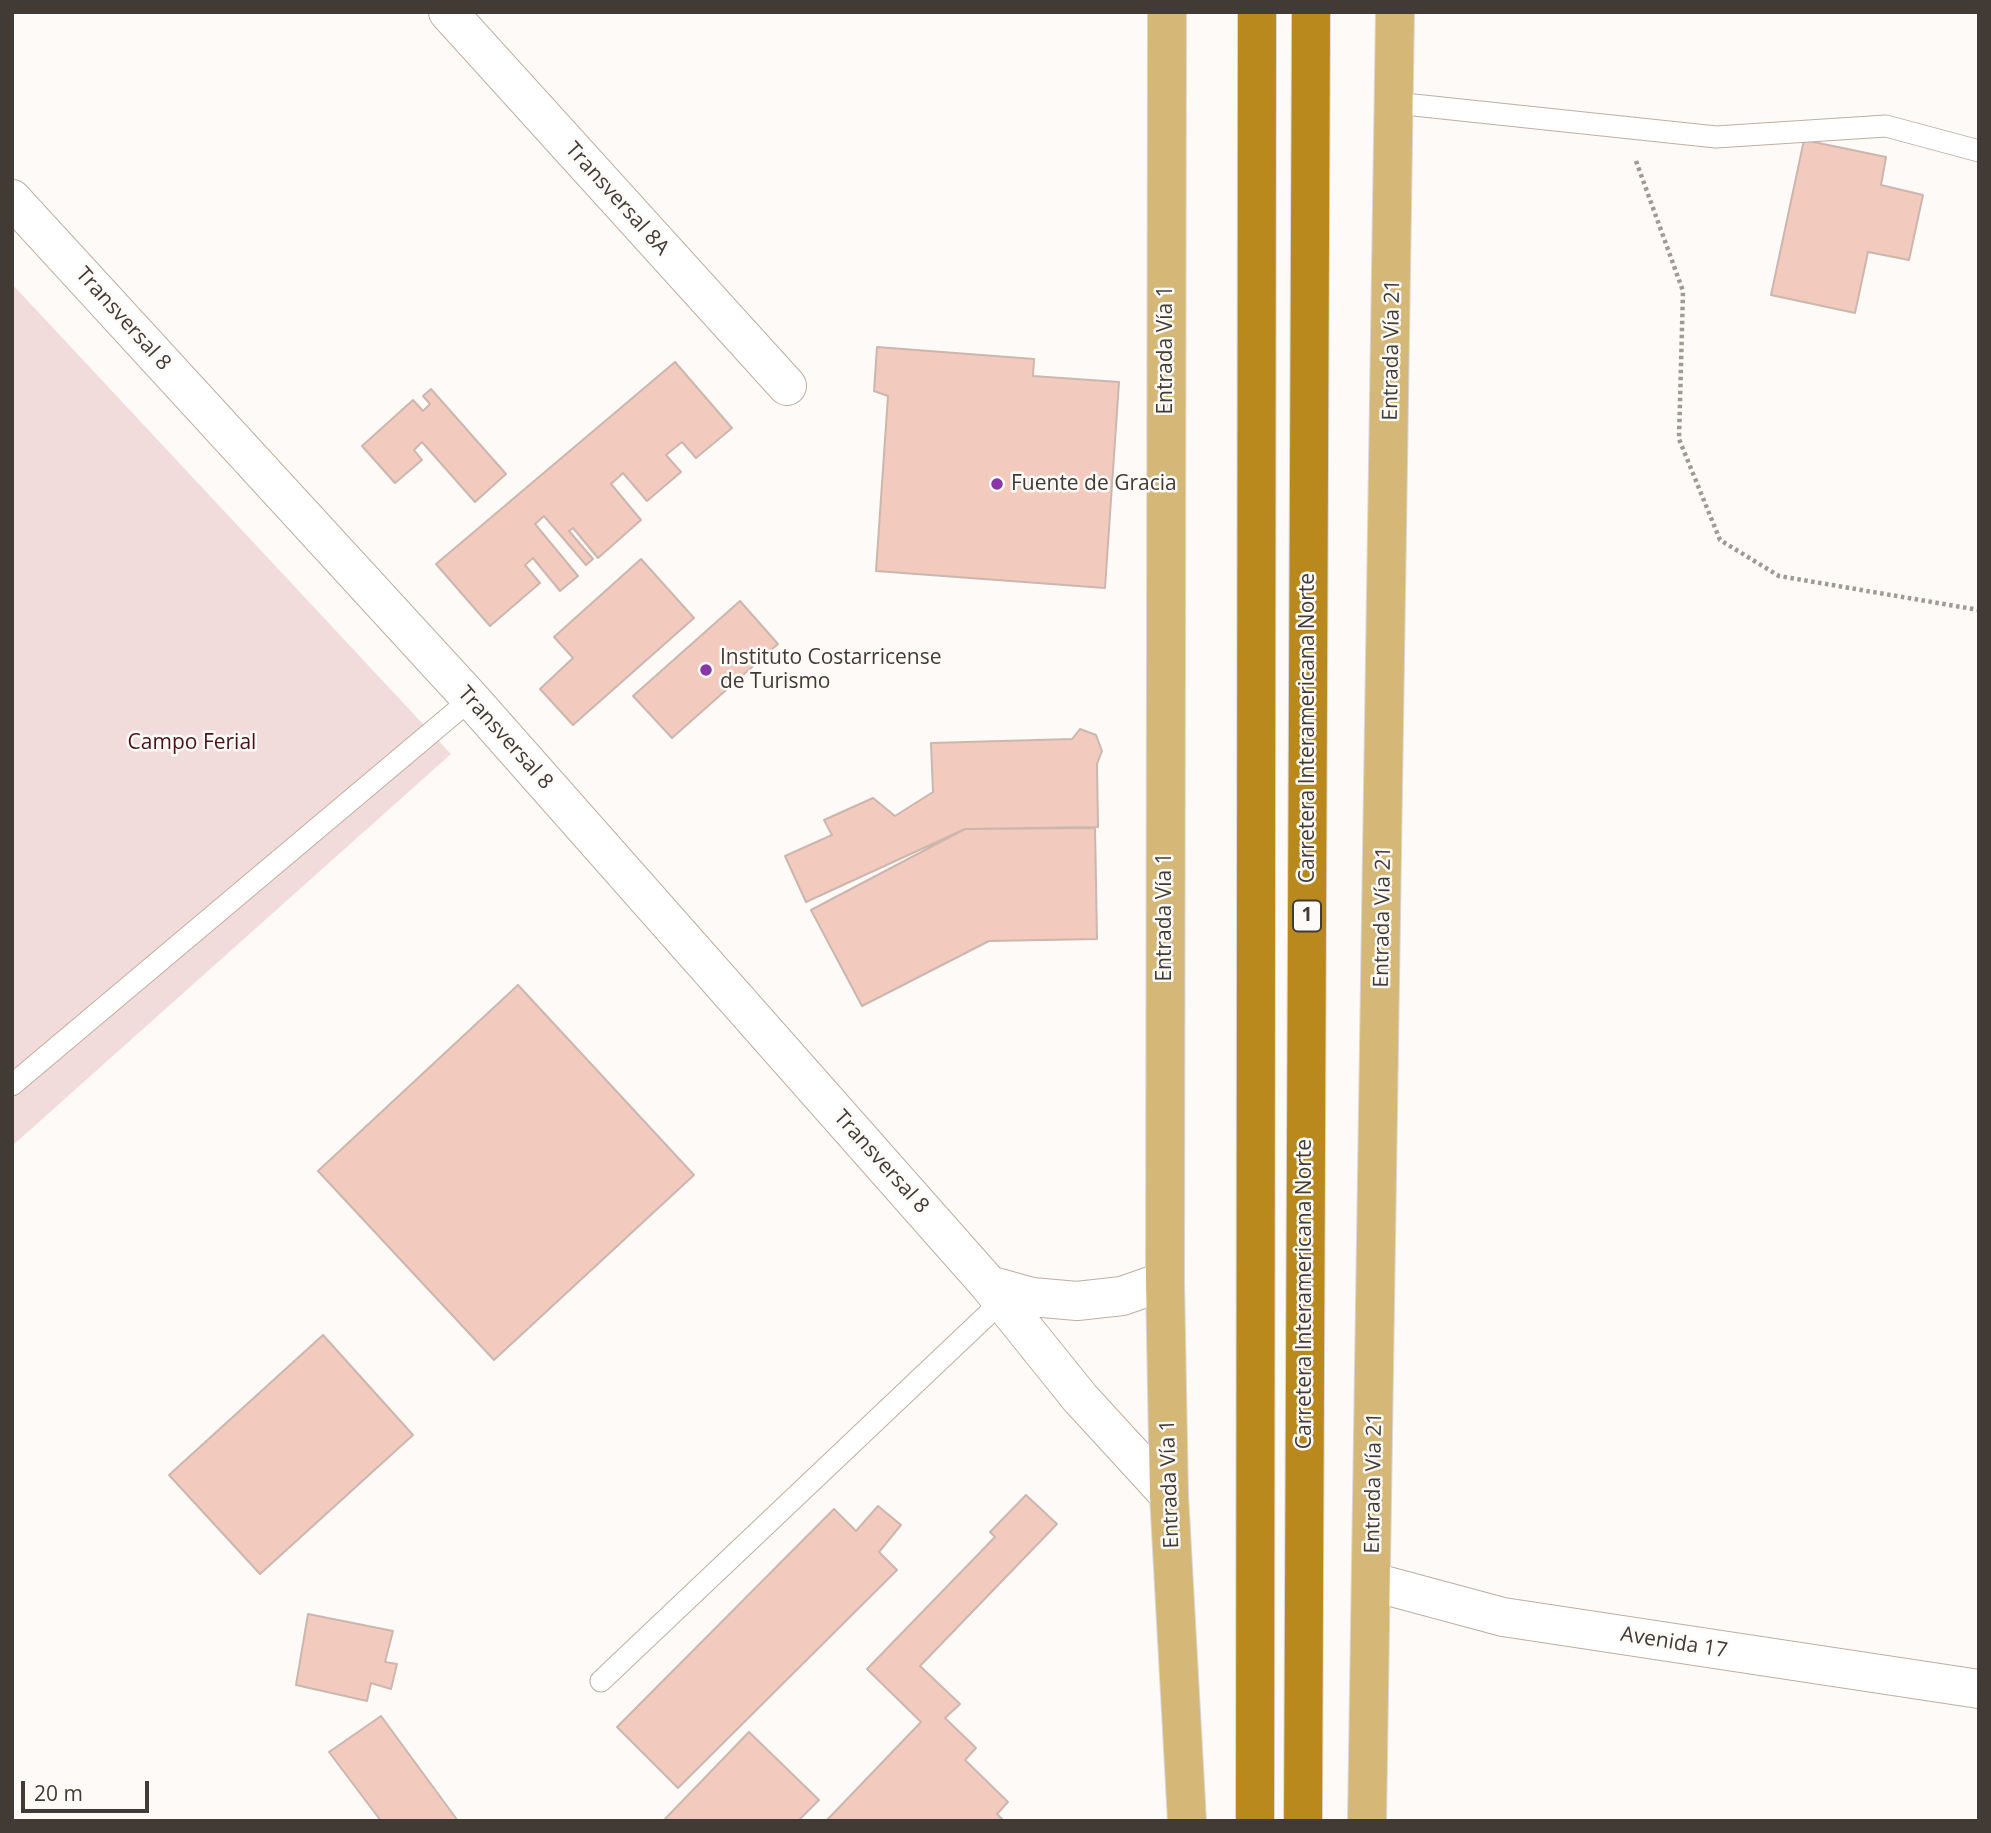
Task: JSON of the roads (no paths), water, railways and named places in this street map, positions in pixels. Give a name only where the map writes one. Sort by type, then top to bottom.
[{"type":"highway","points":[[1255,1821],[1257,12]]},
{"type":"highway","name":"Carretera Interamericana Norte","points":[[1303,1821],[1311,12]]},
{"type":"main road","name":"Entrada Vía 1","points":[[1167,12],[1165,1281],[1169,1495],[1187,1821]]},
{"type":"main road","name":"Entrada Vía 21","points":[[1367,1821],[1373,1582],[1395,12]]},
{"type":"street","name":"Transversal 8A","points":[[448,12],[787,386]]},
{"type":"street","name":"Transversal 8","points":[[12,199],[471,699],[995,1293],[1080,1398],[1169,1495]]},
{"type":"street","points":[[995,1293],[1077,1301],[1122,1296],[1165,1281]]},
{"type":"street","name":"Avenida 17","points":[[1373,1582],[1503,1617],[1979,1689]]},
{"type":"lane","points":[[1395,103],[1716,137],[1886,126],[1979,151]]},
{"type":"lane","points":[[12,1085],[471,699]]},
{"type":"lane","points":[[601,1681],[995,1293]]},
{"type":"place","name":"Fuente de Gracia","points":[[997,484]]},
{"type":"place","name":"Instituto Costarricense de Turismo","points":[[706,670]]},
{"type":"park label","name":"Campo Ferial","points":[[192,743]]}]
